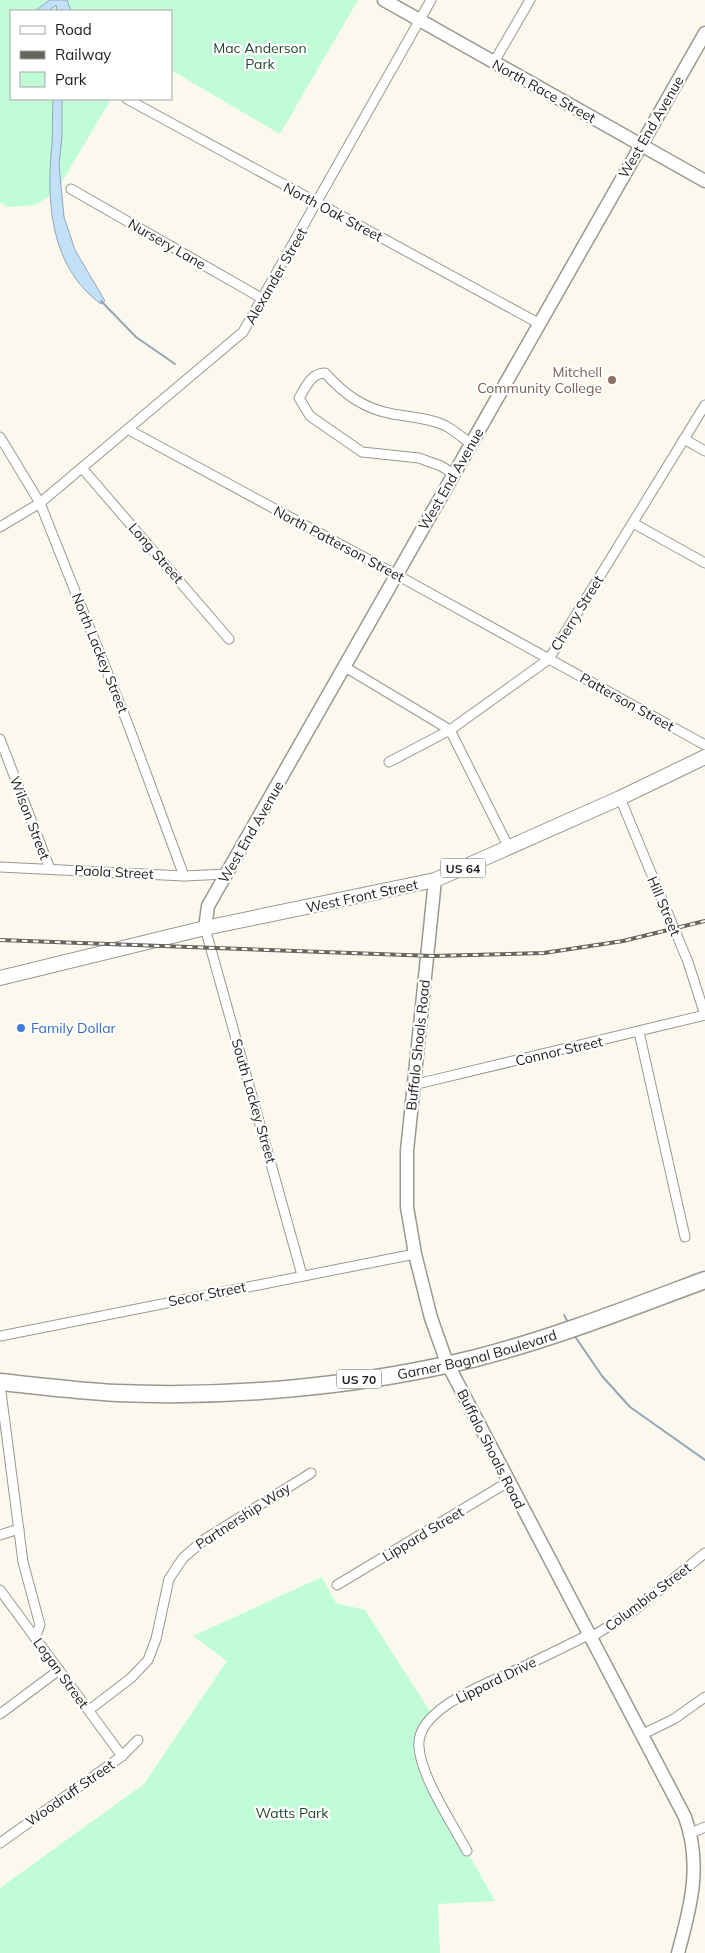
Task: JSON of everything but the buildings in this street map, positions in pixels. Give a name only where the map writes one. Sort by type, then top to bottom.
[{"type":"highway","name":"Garner Bagnal Boulevard","points":[[0,1383],[116,1393],[255,1391],[376,1377],[476,1358],[568,1331],[705,1280]]},
{"type":"main road","name":"West Front Street","points":[[0,978],[205,928],[435,880],[620,798],[705,757]]},
{"type":"street","name":"North Race Street","points":[[384,0],[705,180]]},
{"type":"street","name":"Alexander Street","points":[[0,527],[40,503],[129,430],[243,332],[318,204],[431,0]]},
{"type":"street","points":[[494,62],[530,0]]},
{"type":"street","name":"West End Avenue","points":[[205,928],[208,906],[705,33]]},
{"type":"street","name":"North Oak Street","points":[[129,100],[540,324]]},
{"type":"street","name":"Nursery Lane","points":[[70,189],[263,299]]},
{"type":"street","points":[[454,474],[441,466],[418,458],[362,452],[310,416],[299,398],[312,377],[318,373],[325,373],[344,393],[358,402],[392,414],[411,416],[445,426],[471,444]]},
{"type":"street","name":"Cherry Street","points":[[388,762],[450,730],[549,659],[705,405]]},
{"type":"street","name":"North Patterson Street","points":[[129,430],[549,659]]},
{"type":"street","name":"North Lackey Street","points":[[0,437],[40,503],[129,727],[184,876]]},
{"type":"street","points":[[684,439],[705,451]]},
{"type":"street","name":"Long Street","points":[[82,468],[229,639]]},
{"type":"street","points":[[633,523],[705,563]]},
{"type":"street","name":"Patterson Street","points":[[549,659],[705,745]]},
{"type":"street","points":[[345,667],[450,730],[509,848]]},
{"type":"street","name":"Wilson Street","points":[[0,739],[50,869]]},
{"type":"street","name":"Hill Street","points":[[620,798],[688,962],[705,1015]]},
{"type":"street","name":"Paola Street","points":[[0,868],[184,876],[227,874]]},
{"type":"street","name":"Buffalo Shoals Road","points":[[435,880],[413,1085],[407,1179],[408,1214],[415,1254],[431,1318],[446,1364],[685,1817],[691,1833],[694,1850],[695,1879],[691,1908],[678,1953]]},
{"type":"street","name":"South Lackey Street","points":[[205,928],[302,1275]]},
{"type":"street","name":"Connor Street","points":[[413,1085],[705,1015]]},
{"type":"street","points":[[639,1032],[685,1237]]},
{"type":"street","name":"Secor Street","points":[[0,1336],[415,1254]]},
{"type":"street","points":[[0,1383],[24,1562],[40,1625],[35,1638]]},
{"type":"street","name":"Partnership Way","points":[[89,1710],[131,1678],[148,1660],[156,1638],[169,1578],[183,1558],[204,1539],[311,1473]]},
{"type":"street","name":"Lippard Street","points":[[337,1585],[508,1482]]},
{"type":"street","points":[[0,1535],[19,1529]]},
{"type":"street","name":"Columbia Street","points":[[589,1636],[636,1609],[705,1554]]},
{"type":"street","name":"Logan Street","points":[[0,1590],[122,1756]]},
{"type":"street","name":"Lippard Drive","points":[[466,1851],[426,1774],[418,1747],[419,1736],[433,1716],[464,1694],[589,1636]]},
{"type":"street","points":[[0,1714],[59,1670]]},
{"type":"street","points":[[642,1735],[674,1719],[705,1697]]},
{"type":"street","name":"Woodruff Street","points":[[0,1843],[122,1756],[138,1740]]},
{"type":"street","points":[[691,1833],[705,1827]]},
{"type":"green space","name":"Mac Anderson Park","points":[[0,0],[358,0],[280,134],[172,71],[172,10],[10,10],[10,100],[110,100],[56,192],[35,205],[7,207],[0,202]]},
{"type":"green space","name":"Watts Park","points":[[322,1577],[336,1603],[365,1610],[433,1716],[425,1726],[421,1757],[467,1851],[495,1901],[438,1904],[440,1953],[0,1953],[0,1888],[144,1784],[227,1661],[193,1636]]},
{"type":"water","points":[[50,0],[67,0],[71,10],[57,10],[56,5],[49,10],[36,10]]},
{"type":"water","points":[[53,100],[62,100],[62,136],[59,165],[64,217],[75,250],[105,301],[101,304],[84,289],[71,271],[55,232],[50,188]]},
{"type":"waterway","points":[[101,301],[136,337],[175,364]]},
{"type":"waterway","points":[[564,1315],[569,1324]]},
{"type":"waterway","points":[[574,1335],[602,1376],[630,1407],[705,1460]]},
{"type":"railway","points":[[0,940],[433,956],[544,953],[623,941],[705,921]]},
{"type":"place","name":"Mitchell Community College","points":[[612,380]]},
{"type":"place","name":"Family Dollar","points":[[21,1028]]}]
